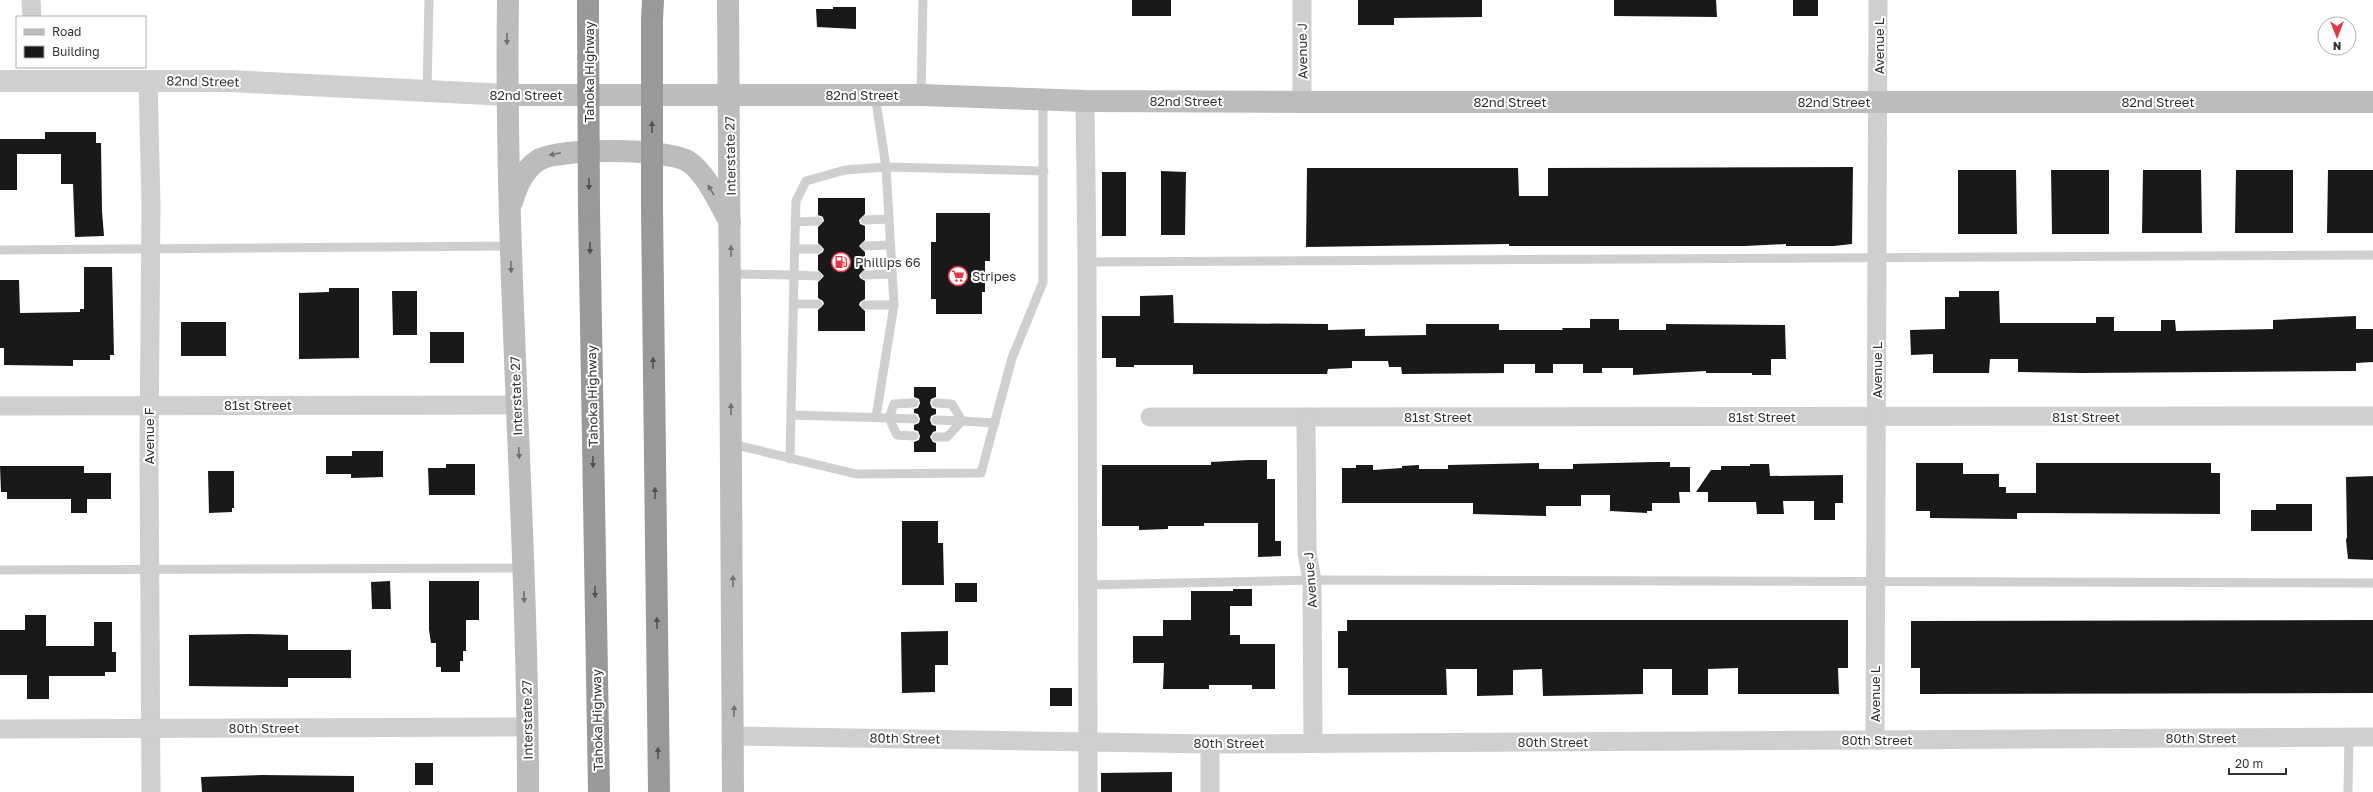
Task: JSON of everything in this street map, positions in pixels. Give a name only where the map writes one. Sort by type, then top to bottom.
[{"type":"highway","name":"Tahoka Highway","points":[[588,10],[589,209],[598,792]]},
{"type":"highway","points":[[652,10],[652,208],[659,792]]},
{"type":"main road","name":"Interstate 27","points":[[508,0],[507,96],[509,209],[523,568],[528,727],[528,792]]},
{"type":"main road","name":"Interstate 27","points":[[728,0],[731,223],[733,792]]},
{"type":"main road","name":"82nd Street","points":[[507,96],[729,94],[921,95],[1043,100],[1302,102],[2373,102]]},
{"type":"main road","points":[[509,209],[522,177],[538,160],[551,154],[566,152],[633,152],[667,154],[690,162],[701,174],[731,223]]},
{"type":"street","points":[[31,0],[32,16]]},
{"type":"street","name":"Avenue J","points":[[1302,0],[1302,102]]},
{"type":"street","name":"Avenue L","points":[[1875,740],[1879,102],[1878,0]]},
{"type":"street","name":"82nd Street","points":[[0,81],[33,74],[148,81],[252,82],[507,96]]},
{"type":"street","name":"Avenue F","points":[[148,81],[150,250],[149,405],[151,792]]},
{"type":"street","points":[[1085,100],[1088,262],[1088,792]]},
{"type":"street","name":"81st Street","points":[[0,406],[517,405]]},
{"type":"street","name":"81st Street","points":[[1150,417],[2373,416]]},
{"type":"street","name":"Avenue J","points":[[1306,417],[1307,553],[1312,580],[1313,743]]},
{"type":"street","name":"80th Street","points":[[0,729],[528,727]]},
{"type":"street","name":"80th Street","points":[[733,736],[1210,744],[2373,737]]},
{"type":"street","points":[[1210,744],[1210,792]]},
{"type":"lane","points":[[427,92],[429,0]]},
{"type":"lane","points":[[921,95],[923,0]]},
{"type":"lane","points":[[874,95],[886,167],[894,305],[876,417]]},
{"type":"lane","points":[[732,444],[790,460],[856,474],[981,473],[1012,358],[1043,282],[1043,100]]},
{"type":"lane","points":[[790,460],[796,201],[806,181],[845,170],[886,167],[1044,171]]},
{"type":"lane","points":[[865,220],[889,219]]},
{"type":"lane","points":[[795,222],[818,221]]},
{"type":"lane","points":[[865,246],[890,245]]},
{"type":"lane","points":[[0,250],[510,246]]},
{"type":"lane","points":[[795,249],[818,249]]},
{"type":"lane","points":[[1088,262],[2373,255]]},
{"type":"lane","points":[[731,274],[818,276]]},
{"type":"lane","points":[[865,275],[892,274]]},
{"type":"lane","points":[[794,304],[818,304]]},
{"type":"lane","points":[[865,305],[894,305]]},
{"type":"lane","points":[[914,403],[894,404],[889,418],[897,435],[914,436]]},
{"type":"lane","points":[[936,403],[952,404],[962,421]]},
{"type":"lane","points":[[791,415],[876,417],[914,420]]},
{"type":"lane","points":[[936,420],[995,423]]},
{"type":"lane","points":[[936,437],[947,437],[962,421]]},
{"type":"lane","points":[[0,570],[523,568]]},
{"type":"lane","points":[[1088,585],[1312,580],[2373,583]]},
{"type":"lane","points":[[2348,792],[2349,737]]},
{"type":"building","points":[[1132,0],[1171,0],[1171,16],[1132,16]]},
{"type":"building","points":[[1358,0],[1482,0],[1482,17],[1394,18],[1394,25],[1358,25]]},
{"type":"building","points":[[1614,0],[1716,0],[1717,17],[1614,16]]},
{"type":"building","points":[[1793,0],[1818,0],[1818,16],[1793,16]]},
{"type":"building","points":[[833,7],[856,7],[856,29],[817,27],[816,9],[833,9]]},
{"type":"building","points":[[45,132],[96,132],[96,143],[101,143],[104,236],[75,237],[73,184],[61,184],[61,154],[17,154],[17,190],[0,190],[0,139],[45,139]]},
{"type":"building","points":[[1853,167],[1852,244],[1834,246],[1786,246],[1786,244],[1745,246],[1509,246],[1509,244],[1306,247],[1307,168],[1518,168],[1519,196],[1548,196],[1548,168]]},
{"type":"building","points":[[1958,170],[2016,170],[2017,234],[1958,234]]},
{"type":"building","points":[[2051,170],[2109,170],[2109,234],[2052,234]]},
{"type":"building","points":[[2143,170],[2201,170],[2202,233],[2142,233]]},
{"type":"building","points":[[2236,170],[2293,170],[2293,233],[2235,233]]},
{"type":"building","points":[[2328,170],[2373,170],[2373,233],[2327,233]]},
{"type":"building","points":[[1161,171],[1186,172],[1185,235],[1161,235]]},
{"type":"building","points":[[1102,172],[1126,172],[1126,236],[1102,236]]},
{"type":"building","name":"Phillips 66","points":[[818,198],[865,198],[865,214],[859,220],[860,224],[865,226],[865,240],[859,246],[865,252],[865,269],[859,275],[860,278],[865,281],[865,299],[860,302],[859,305],[865,311],[865,331],[818,331],[818,310],[824,304],[823,301],[818,298],[818,282],[824,276],[818,270],[818,255],[823,252],[824,249],[818,243],[818,227],[824,221],[823,217],[818,215]]},
{"type":"building","name":"Stripes","points":[[936,213],[990,213],[990,261],[985,261],[985,292],[982,292],[982,314],[936,314],[936,299],[931,299],[931,242],[936,242]]},
{"type":"building","points":[[84,267],[112,267],[114,355],[110,355],[110,360],[73,360],[73,366],[4,365],[4,348],[0,348],[0,280],[19,280],[20,313],[80,312],[80,309],[84,309]]},
{"type":"building","points":[[329,288],[359,288],[359,358],[299,359],[299,293],[329,292]]},
{"type":"building","points":[[392,291],[417,291],[417,335],[393,335]]},
{"type":"building","points":[[1959,291],[1999,291],[2000,323],[2096,323],[2096,317],[2114,317],[2114,331],[2161,331],[2161,320],[2175,320],[2176,331],[2273,329],[2273,320],[2356,316],[2356,329],[2373,329],[2373,362],[2356,363],[2356,371],[2081,373],[2018,372],[2018,359],[1990,359],[1989,373],[1933,373],[1933,354],[1911,355],[1910,330],[1945,329],[1945,297],[1959,297]]},
{"type":"building","points":[[1173,295],[1174,323],[1328,324],[1328,330],[1365,329],[1365,336],[1426,335],[1426,324],[1499,324],[1499,330],[1563,330],[1562,328],[1590,328],[1590,319],[1619,319],[1619,330],[1666,330],[1666,324],[1785,325],[1786,359],[1771,359],[1771,375],[1752,375],[1752,373],[1706,373],[1706,371],[1633,375],[1633,368],[1602,368],[1602,373],[1583,373],[1583,364],[1553,364],[1553,373],[1535,373],[1535,364],[1504,364],[1504,373],[1402,374],[1401,367],[1389,367],[1388,361],[1352,361],[1352,368],[1328,369],[1327,374],[1193,374],[1193,365],[1134,365],[1134,367],[1116,367],[1116,358],[1102,358],[1102,316],[1140,316],[1140,296]]},
{"type":"building","points":[[181,322],[226,322],[226,356],[181,356]]},
{"type":"building","points":[[430,332],[464,332],[464,363],[430,363]]},
{"type":"building","points":[[914,387],[936,387],[936,397],[931,399],[930,403],[932,408],[936,409],[936,414],[931,416],[930,420],[932,425],[936,426],[936,431],[933,432],[930,437],[933,442],[936,443],[936,452],[914,452],[914,442],[919,440],[920,436],[918,431],[914,430],[914,425],[919,423],[920,419],[918,414],[914,413],[914,409],[918,408],[920,403],[919,399],[914,397]]},
{"type":"building","points":[[352,451],[383,451],[383,477],[351,478],[351,474],[326,474],[326,456],[352,456]]},
{"type":"building","points":[[1267,460],[1267,479],[1275,479],[1275,541],[1281,541],[1281,556],[1258,557],[1258,523],[1204,523],[1204,526],[1168,526],[1168,529],[1139,530],[1139,526],[1102,526],[1102,465],[1211,465],[1211,462]]},
{"type":"building","points":[[1670,462],[1670,467],[1690,467],[1690,492],[1679,492],[1680,503],[1652,503],[1652,511],[1647,511],[1647,513],[1610,511],[1610,495],[1581,495],[1581,506],[1546,506],[1546,516],[1473,514],[1473,503],[1342,503],[1342,468],[1356,468],[1356,465],[1373,465],[1373,470],[1419,465],[1419,469],[1448,469],[1448,465],[1539,463],[1539,469],[1573,469],[1573,464]]},
{"type":"building","points":[[1916,463],[1963,463],[1963,474],[1999,474],[1999,487],[2006,487],[2006,493],[2036,493],[2036,463],[2211,463],[2211,473],[2220,473],[2220,514],[2017,513],[2017,519],[1930,518],[1930,511],[1916,511]]},
{"type":"building","points":[[446,464],[475,464],[475,495],[429,495],[428,468],[446,468]]},
{"type":"building","points":[[1750,464],[1769,464],[1770,476],[1843,475],[1843,503],[1835,503],[1835,520],[1814,520],[1814,501],[1783,501],[1784,514],[1757,514],[1756,502],[1708,502],[1708,492],[1696,492],[1711,470],[1721,470],[1721,466],[1750,466]]},
{"type":"building","points":[[0,466],[84,466],[84,473],[111,473],[111,499],[87,499],[87,513],[71,513],[71,499],[7,499],[7,492],[1,492]]},
{"type":"building","points":[[208,471],[234,471],[234,508],[232,508],[232,512],[209,513]]},
{"type":"building","points":[[2373,476],[2373,560],[2348,559],[2346,540],[2346,477]]},
{"type":"building","points":[[2276,504],[2312,504],[2312,531],[2251,531],[2251,510],[2276,510]]},
{"type":"building","points":[[902,521],[938,521],[938,543],[943,543],[944,585],[902,585]]},
{"type":"building","points":[[390,581],[391,609],[372,609],[371,582]]},
{"type":"building","points":[[429,581],[479,581],[479,620],[466,620],[466,651],[463,651],[463,661],[460,661],[460,672],[441,672],[441,667],[436,667],[436,643],[431,643],[429,630]]},
{"type":"building","points":[[955,583],[977,583],[977,602],[955,602]]},
{"type":"building","points":[[1233,589],[1252,589],[1252,606],[1230,606],[1230,635],[1240,635],[1240,644],[1275,644],[1275,689],[1252,689],[1252,685],[1209,685],[1209,689],[1163,689],[1164,663],[1133,663],[1133,636],[1163,636],[1163,620],[1191,620],[1191,591],[1233,591]]},
{"type":"building","points":[[25,615],[46,615],[46,646],[94,646],[94,622],[112,622],[112,652],[116,652],[116,672],[105,672],[105,676],[49,676],[49,699],[27,699],[27,675],[0,675],[0,630],[25,630]]},
{"type":"building","points":[[1347,620],[1848,620],[1848,668],[1838,668],[1839,694],[1738,694],[1738,668],[1708,669],[1708,695],[1672,695],[1672,669],[1643,669],[1643,694],[1543,696],[1542,669],[1513,670],[1513,695],[1477,696],[1477,669],[1446,669],[1447,695],[1348,695],[1348,668],[1338,668],[1338,631],[1347,631]]},
{"type":"building","points":[[2373,620],[2373,693],[1920,694],[1920,668],[1911,668],[1911,621]]},
{"type":"building","points":[[948,631],[948,665],[935,665],[935,692],[902,693],[901,632]]},
{"type":"building","points":[[189,635],[288,635],[288,650],[351,650],[351,678],[288,678],[288,687],[189,686]]},
{"type":"building","points":[[1050,688],[1072,688],[1072,706],[1050,706]]},
{"type":"building","points":[[415,763],[433,763],[433,785],[415,785]]},
{"type":"building","points":[[1172,772],[1172,792],[1101,792],[1101,773]]},
{"type":"building","points":[[262,775],[354,776],[354,792],[202,792],[201,777]]},
{"type":"place","name":"Phillips 66","points":[[841,262]]},
{"type":"place","name":"Stripes","points":[[958,276]]}]
